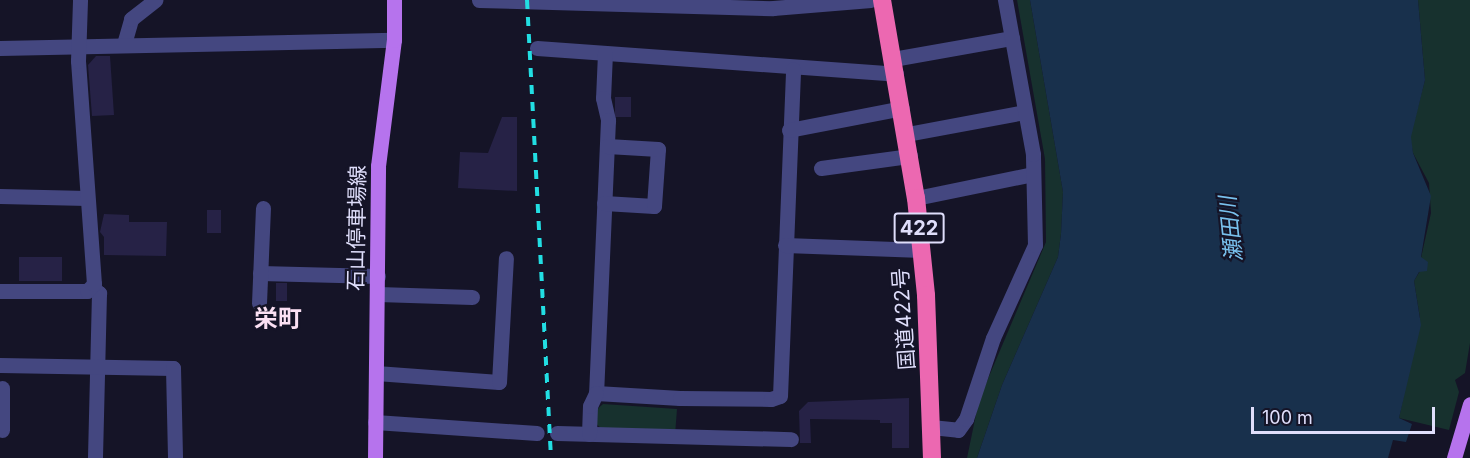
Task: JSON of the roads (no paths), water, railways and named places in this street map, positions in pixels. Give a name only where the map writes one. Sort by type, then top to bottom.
[{"type":"highway","name":"国道422号","points":[[882,0],[907,134],[922,250],[932,458]]},
{"type":"main road","name":"石山停車場線","points":[[375,458],[378,166],[394,40],[394,0]]},
{"type":"main road","points":[[1454,458],[1470,404]]},
{"type":"street","points":[[80,0],[78,46],[92,288]]},
{"type":"street","points":[[124,44],[131,20],[155,0]]},
{"type":"street","points":[[479,0],[798,8],[871,0]]},
{"type":"street","points":[[931,427],[958,430],[966,419],[993,338],[1035,245],[1033,174],[1025,112],[1005,0]]},
{"type":"street","points":[[537,48],[793,69],[894,66],[1012,38]]},
{"type":"street","points":[[0,48],[394,40]]},
{"type":"street","points":[[589,434],[590,406],[596,393],[607,146],[605,52]]},
{"type":"street","points":[[596,393],[680,398],[771,399],[780,396],[793,69]]},
{"type":"street","points":[[789,130],[902,108]]},
{"type":"street","points":[[907,134],[1025,112]]},
{"type":"street","points":[[604,203],[654,206],[658,149],[607,146]]},
{"type":"street","points":[[821,168],[910,156]]},
{"type":"street","points":[[916,198],[1033,174]]},
{"type":"street","points":[[0,196],[87,198]]},
{"type":"street","points":[[258,303],[262,207]]},
{"type":"street","points":[[785,245],[922,250]]},
{"type":"street","points":[[376,373],[499,382],[506,258]]},
{"type":"street","points":[[260,273],[378,276]]},
{"type":"street","points":[[0,291],[92,288],[99,293],[95,458]]},
{"type":"street","points":[[378,294],[472,297]]},
{"type":"street","points":[[0,365],[173,368],[175,458]]},
{"type":"street","points":[[2,388],[2,430]]},
{"type":"street","points":[[375,422],[537,433]]},
{"type":"street","points":[[557,433],[792,439]]},
{"type":"water","name":"瀬田川","points":[[1030,0],[1418,0],[1425,80],[1411,137],[1413,153],[1431,196],[1421,257],[1428,262],[1427,271],[1419,272],[1414,281],[1421,325],[1399,418],[1412,424],[1406,442],[1393,440],[1388,458],[977,458],[1002,385],[1058,257],[1061,234],[1063,192]]},
{"type":"railway","points":[[527,0],[551,458]]},
{"type":"district","name":"栄町","points":[[278,319]]}]
